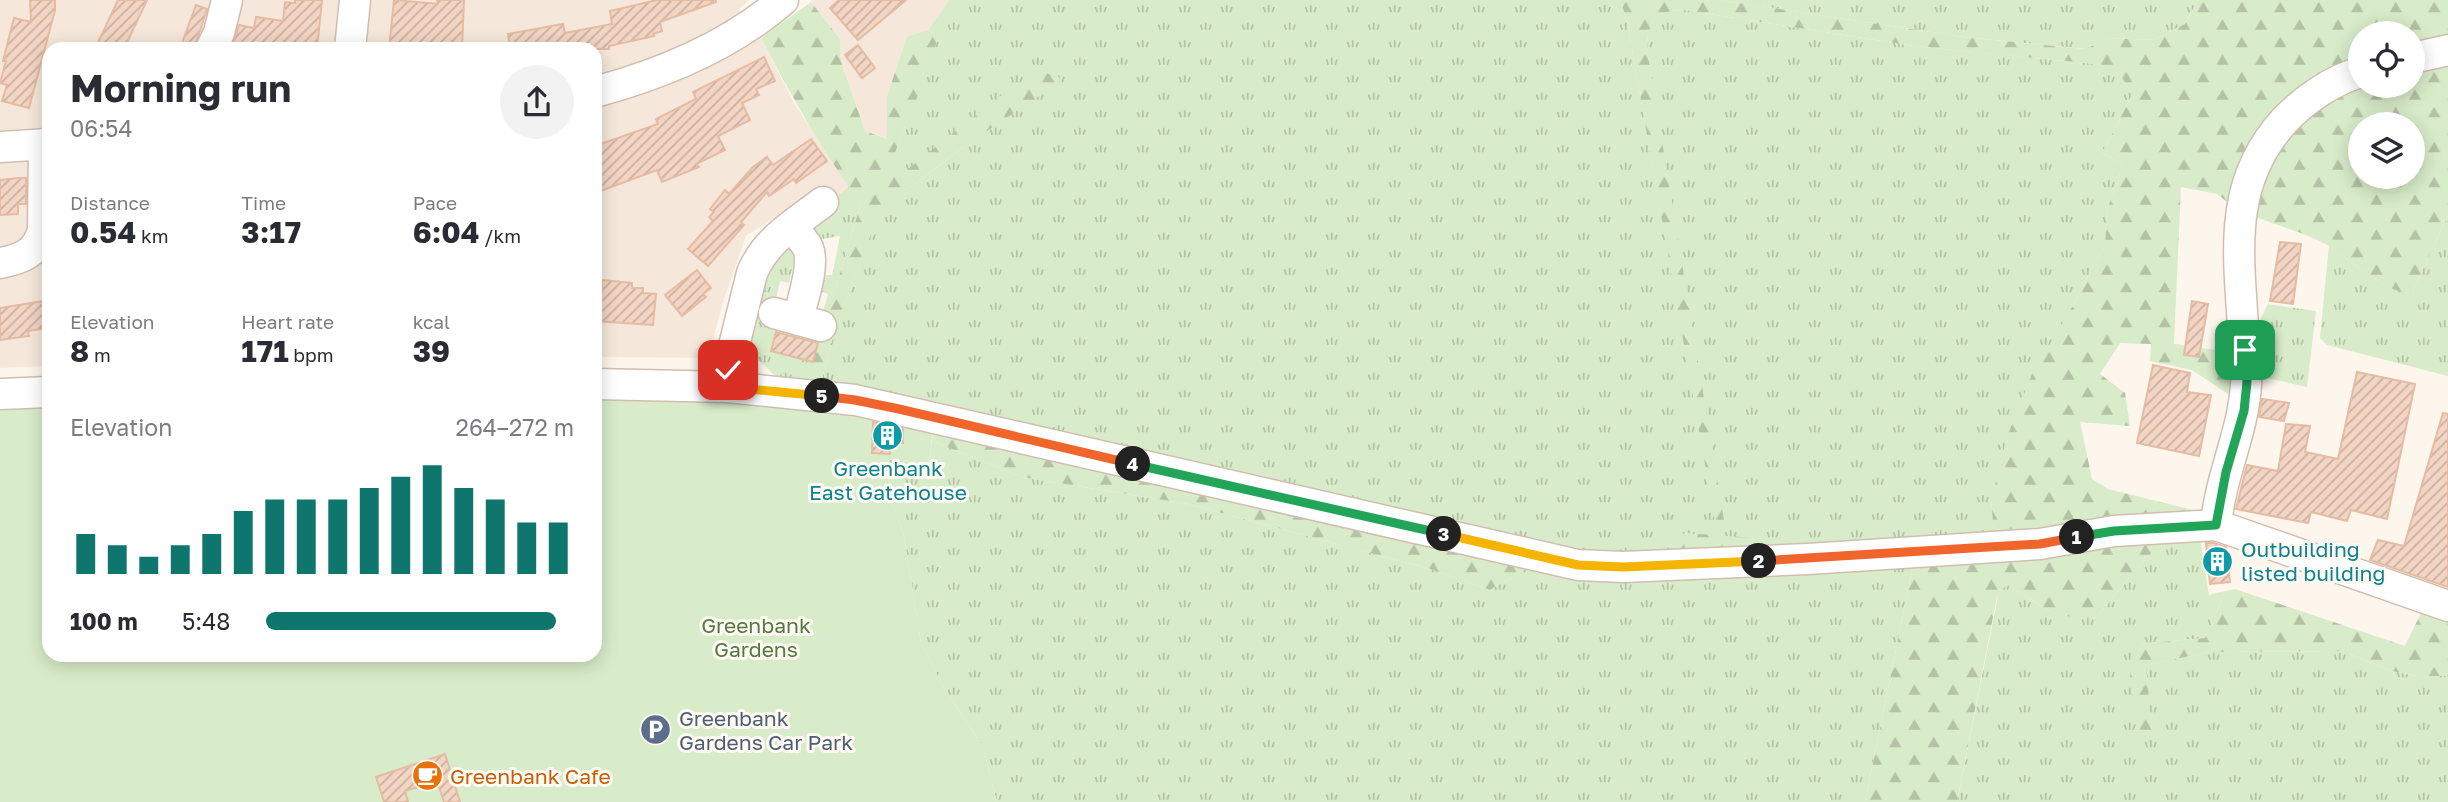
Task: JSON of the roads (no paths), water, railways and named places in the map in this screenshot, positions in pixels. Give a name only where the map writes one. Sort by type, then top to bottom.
[{"type":"street","points":[[214,42],[227,0]]},
{"type":"street","points":[[351,42],[355,0]]},
{"type":"street","points":[[602,90],[635,82],[671,68],[742,31],[783,0]]},
{"type":"street","points":[[2425,55],[2448,50]]},
{"type":"street","points":[[2216,525],[2226,472],[2244,411],[2247,382],[2239,245],[2240,212],[2249,178],[2277,128],[2297,107],[2319,91],[2348,78]]},
{"type":"street","points":[[0,147],[42,144]]},
{"type":"street","points":[[728,387],[728,370],[751,273],[757,260],[769,243],[823,201]]},
{"type":"street","points":[[791,227],[809,251],[810,266],[798,319]]},
{"type":"street","points":[[0,263],[28,255],[42,245]]},
{"type":"street","points":[[602,384],[728,387],[855,400],[1578,565],[1623,567],[1808,559],[2040,544],[2114,531],[2216,525],[2448,607]]},
{"type":"street","points":[[0,394],[42,392]]},
{"type":"place","name":"Greenbank East Gatehouse","points":[[888,436]]},
{"type":"place","name":"Outbuilding listed building","points":[[2218,561]]},
{"type":"place","name":"Greenbank Gardens Car Park","points":[[656,730]]},
{"type":"place","name":"Greenbank Cafe","points":[[427,776]]},
{"type":"park label","name":"Greenbank Gardens","points":[[756,637]]}]
